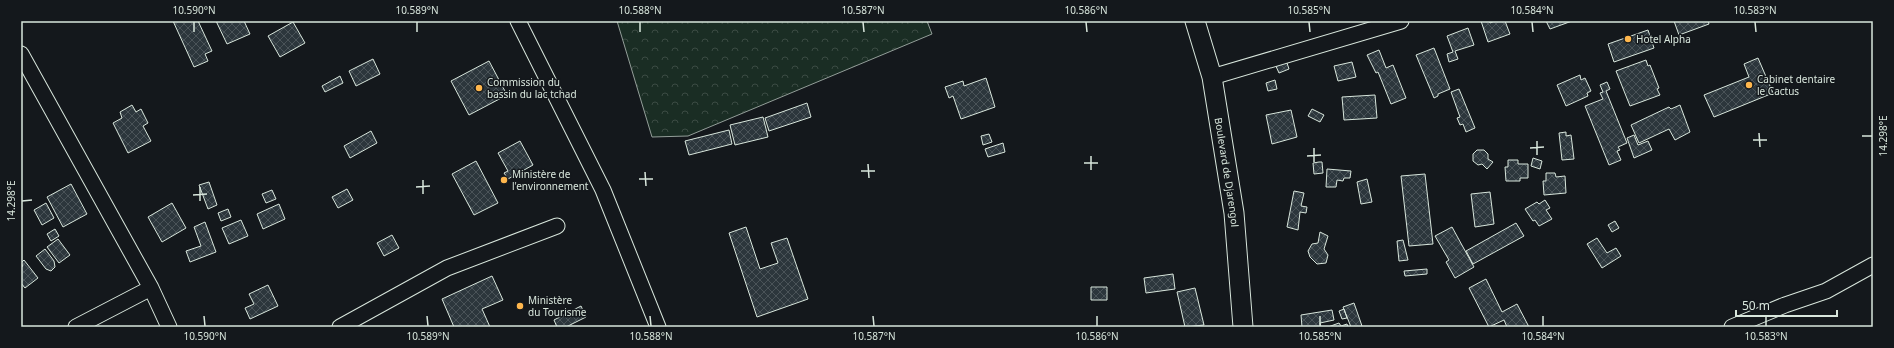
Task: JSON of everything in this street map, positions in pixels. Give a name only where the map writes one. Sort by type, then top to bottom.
[{"type":"main road","name":"Boulevard de Djarengol","points":[[1195,21],[1212,77],[1234,213],[1243,327]]},
{"type":"street","points":[[518,21],[602,190],[658,327]]},
{"type":"street","points":[[1212,77],[1401,21]]},
{"type":"street","points":[[21,54],[151,288],[169,327]]},
{"type":"street","points":[[340,327],[447,268],[557,226]]},
{"type":"street","points":[[1732,327],[1785,305],[1826,291],[1873,265]]},
{"type":"street","points":[[76,327],[151,288]]},
{"type":"green space","points":[[617,21],[927,21],[932,34],[688,136],[652,137]]},
{"type":"building","points":[[173,21],[198,21],[212,51],[205,54],[208,61],[194,67]]},
{"type":"building","points":[[216,21],[244,21],[250,34],[227,44]]},
{"type":"building","points":[[1481,21],[1489,21],[1490,23],[1495,21],[1505,21],[1510,34],[1488,42]]},
{"type":"building","points":[[1546,21],[1572,21],[1550,29]]},
{"type":"building","points":[[1674,21],[1708,21],[1709,24],[1679,35]]},
{"type":"building","points":[[293,22],[305,43],[280,57],[268,36]]},
{"type":"building","points":[[1468,28],[1474,45],[1455,51],[1458,59],[1449,62],[1447,54],[1453,52],[1447,36]]},
{"type":"building","points":[[1648,30],[1654,48],[1614,62],[1608,44]]},
{"type":"building","points":[[1434,48],[1450,89],[1438,94],[1438,96],[1434,98],[1416,55]]},
{"type":"building","points":[[1379,50],[1386,68],[1393,65],[1406,98],[1391,104],[1378,72],[1376,73],[1367,55]]},
{"type":"building","name":"Cabinet dentaire le Cactus","points":[[1758,58],[1773,93],[1714,117],[1704,95],[1749,77],[1744,64]]},
{"type":"building","points":[[373,59],[380,74],[356,86],[349,71]]},
{"type":"building","points":[[1286,60],[1289,69],[1279,73],[1275,64]]},
{"type":"building","points":[[1646,60],[1648,66],[1650,65],[1659,88],[1657,89],[1660,95],[1630,106],[1616,71]]},
{"type":"building","name":"Commission du bassin du lac tchad","points":[[489,61],[507,95],[469,115],[451,81]]},
{"type":"building","points":[[1352,62],[1356,77],[1338,81],[1334,66]]},
{"type":"building","points":[[1580,75],[1581,80],[1585,78],[1591,91],[1587,93],[1588,96],[1566,106],[1557,85]]},
{"type":"building","points":[[340,76],[343,83],[325,92],[322,86]]},
{"type":"building","points":[[986,78],[995,107],[961,119],[953,96],[949,98],[945,87],[963,81],[964,86]]},
{"type":"building","points":[[1275,80],[1277,89],[1268,91],[1266,83]]},
{"type":"building","points":[[1607,82],[1610,89],[1606,91],[1627,143],[1618,147],[1620,150],[1617,151],[1621,160],[1609,165],[1585,106],[1603,99],[1600,93],[1603,92],[1600,85]]},
{"type":"building","points":[[1459,89],[1475,128],[1466,132],[1463,124],[1460,125],[1457,118],[1460,117],[1451,92]]},
{"type":"building","points":[[1375,95],[1377,118],[1344,120],[1342,97]]},
{"type":"building","points":[[807,103],[811,117],[769,131],[765,118]]},
{"type":"building","points":[[132,105],[136,112],[141,109],[148,123],[143,126],[151,141],[128,153],[113,123],[122,118],[120,112]]},
{"type":"building","points":[[1680,105],[1690,132],[1675,140],[1669,129],[1639,143],[1631,125],[1669,107],[1671,109]]},
{"type":"building","points":[[1312,109],[1324,115],[1320,122],[1308,116]]},
{"type":"building","points":[[1291,110],[1297,137],[1272,144],[1266,115]]},
{"type":"building","points":[[763,117],[768,137],[735,145],[730,125]]},
{"type":"building","points":[[729,130],[732,144],[689,155],[685,141]]},
{"type":"building","points":[[371,131],[377,143],[350,158],[344,146]]},
{"type":"building","points":[[1566,132],[1566,136],[1571,135],[1574,159],[1562,160],[1559,133]]},
{"type":"building","points":[[989,134],[992,142],[983,145],[981,136]]},
{"type":"building","points":[[1634,135],[1638,145],[1648,141],[1652,150],[1634,158],[1627,138]]},
{"type":"building","points":[[520,141],[533,165],[508,179],[504,173],[508,171],[498,153]]},
{"type":"building","points":[[1003,143],[1005,152],[988,157],[985,149]]},
{"type":"building","points":[[1477,150],[1484,150],[1488,154],[1488,159],[1493,162],[1487,169],[1482,164],[1478,165],[1473,161],[1473,154]]},
{"type":"building","points":[[1533,158],[1542,161],[1540,169],[1531,166]]},
{"type":"building","points":[[1508,160],[1518,160],[1518,164],[1528,164],[1528,178],[1520,178],[1520,181],[1506,181],[1505,167],[1508,167]]},
{"type":"building","points":[[476,161],[498,203],[474,215],[452,174]]},
{"type":"building","points":[[1322,162],[1323,173],[1314,174],[1313,163]]},
{"type":"building","points":[[1327,169],[1351,171],[1350,178],[1344,178],[1343,181],[1337,180],[1336,187],[1326,187]]},
{"type":"building","points":[[1546,173],[1555,173],[1556,177],[1565,176],[1566,193],[1544,195],[1543,181],[1546,181]]},
{"type":"building","points":[[1425,174],[1433,244],[1409,246],[1401,176]]},
{"type":"building","points":[[1367,179],[1372,202],[1361,204],[1357,182]]},
{"type":"building","points":[[209,182],[217,205],[208,209],[199,185]]},
{"type":"building","points":[[71,184],[87,214],[63,227],[47,197]]},
{"type":"building","points":[[347,189],[353,200],[338,208],[332,197]]},
{"type":"building","points":[[272,190],[276,199],[266,203],[262,194]]},
{"type":"building","points":[[1294,191],[1304,193],[1301,206],[1307,207],[1306,213],[1300,212],[1298,230],[1287,227]]},
{"type":"building","points":[[1490,192],[1494,224],[1475,227],[1471,194]]},
{"type":"building","points":[[1545,200],[1550,208],[1546,210],[1552,219],[1539,226],[1535,220],[1533,221],[1525,209],[1537,202],[1539,204]]},
{"type":"building","points":[[46,203],[54,218],[42,225],[34,210]]},
{"type":"building","points":[[172,203],[186,228],[162,242],[148,217]]},
{"type":"building","points":[[279,204],[285,219],[263,229],[257,214]]},
{"type":"building","points":[[228,209],[231,217],[221,221],[218,213]]},
{"type":"building","points":[[241,220],[248,236],[229,244],[222,228]]},
{"type":"building","points":[[1615,221],[1619,228],[1612,232],[1608,225]]},
{"type":"building","points":[[205,222],[216,252],[190,262],[186,251],[201,246],[194,227]]},
{"type":"building","points":[[1516,223],[1524,236],[1473,264],[1466,251]]},
{"type":"building","points":[[746,227],[760,269],[778,263],[771,243],[787,238],[808,299],[757,317],[729,233]]},
{"type":"building","points":[[1452,227],[1474,267],[1455,278],[1446,262],[1449,260],[1435,236]]},
{"type":"building","points":[[55,229],[59,236],[51,241],[47,234]]},
{"type":"building","points":[[1320,232],[1328,236],[1324,249],[1328,255],[1326,263],[1317,264],[1310,257],[1308,251],[1312,244],[1318,243]]},
{"type":"building","points":[[392,235],[399,248],[384,256],[377,243]]},
{"type":"building","points":[[1597,238],[1607,253],[1616,248],[1621,256],[1602,268],[1587,244]]},
{"type":"building","points":[[58,239],[70,255],[59,263],[47,247]]},
{"type":"building","points":[[1403,240],[1408,260],[1399,261],[1397,241]]},
{"type":"building","points":[[45,249],[54,261],[55,267],[51,271],[46,269],[36,256]]},
{"type":"building","points":[[24,260],[38,278],[25,288],[21,283],[21,267],[23,266],[21,263]]},
{"type":"building","points":[[1427,269],[1427,274],[1405,276],[1404,271]]},
{"type":"building","points":[[1173,274],[1175,289],[1146,293],[1144,278]]},
{"type":"building","points":[[492,276],[503,300],[482,309],[490,327],[454,327],[442,299]]},
{"type":"building","points":[[1486,279],[1502,312],[1517,304],[1529,327],[1507,327],[1504,320],[1489,327],[1469,288]]},
{"type":"building","points":[[268,285],[278,306],[250,319],[245,308],[254,304],[249,294]]},
{"type":"building","points":[[1091,287],[1107,287],[1107,300],[1091,300]]},
{"type":"building","points":[[1195,288],[1204,325],[1185,327],[1177,292]]},
{"type":"building","points":[[1354,303],[1362,326],[1360,327],[1351,327],[1343,307]]},
{"type":"building","points":[[581,306],[586,317],[566,327],[557,327],[554,320]]},
{"type":"building","points":[[1344,309],[1347,318],[1342,319],[1339,311]]},
{"type":"building","points":[[1332,310],[1334,320],[1320,323],[1321,327],[1302,327],[1301,315]]},
{"type":"building","points":[[1339,323],[1341,326],[1347,324],[1348,327],[1328,327]]},
{"type":"place","name":"Hotel Alpha","points":[[1628,39]]},
{"type":"place","name":"Cabinet dentaire le Cactus","points":[[1749,85]]},
{"type":"place","name":"Commission du bassin du lac tchad","points":[[479,88]]},
{"type":"place","name":"Ministère de l'environnement","points":[[504,180]]},
{"type":"place","name":"Ministère du Tourisme","points":[[520,306]]}]
